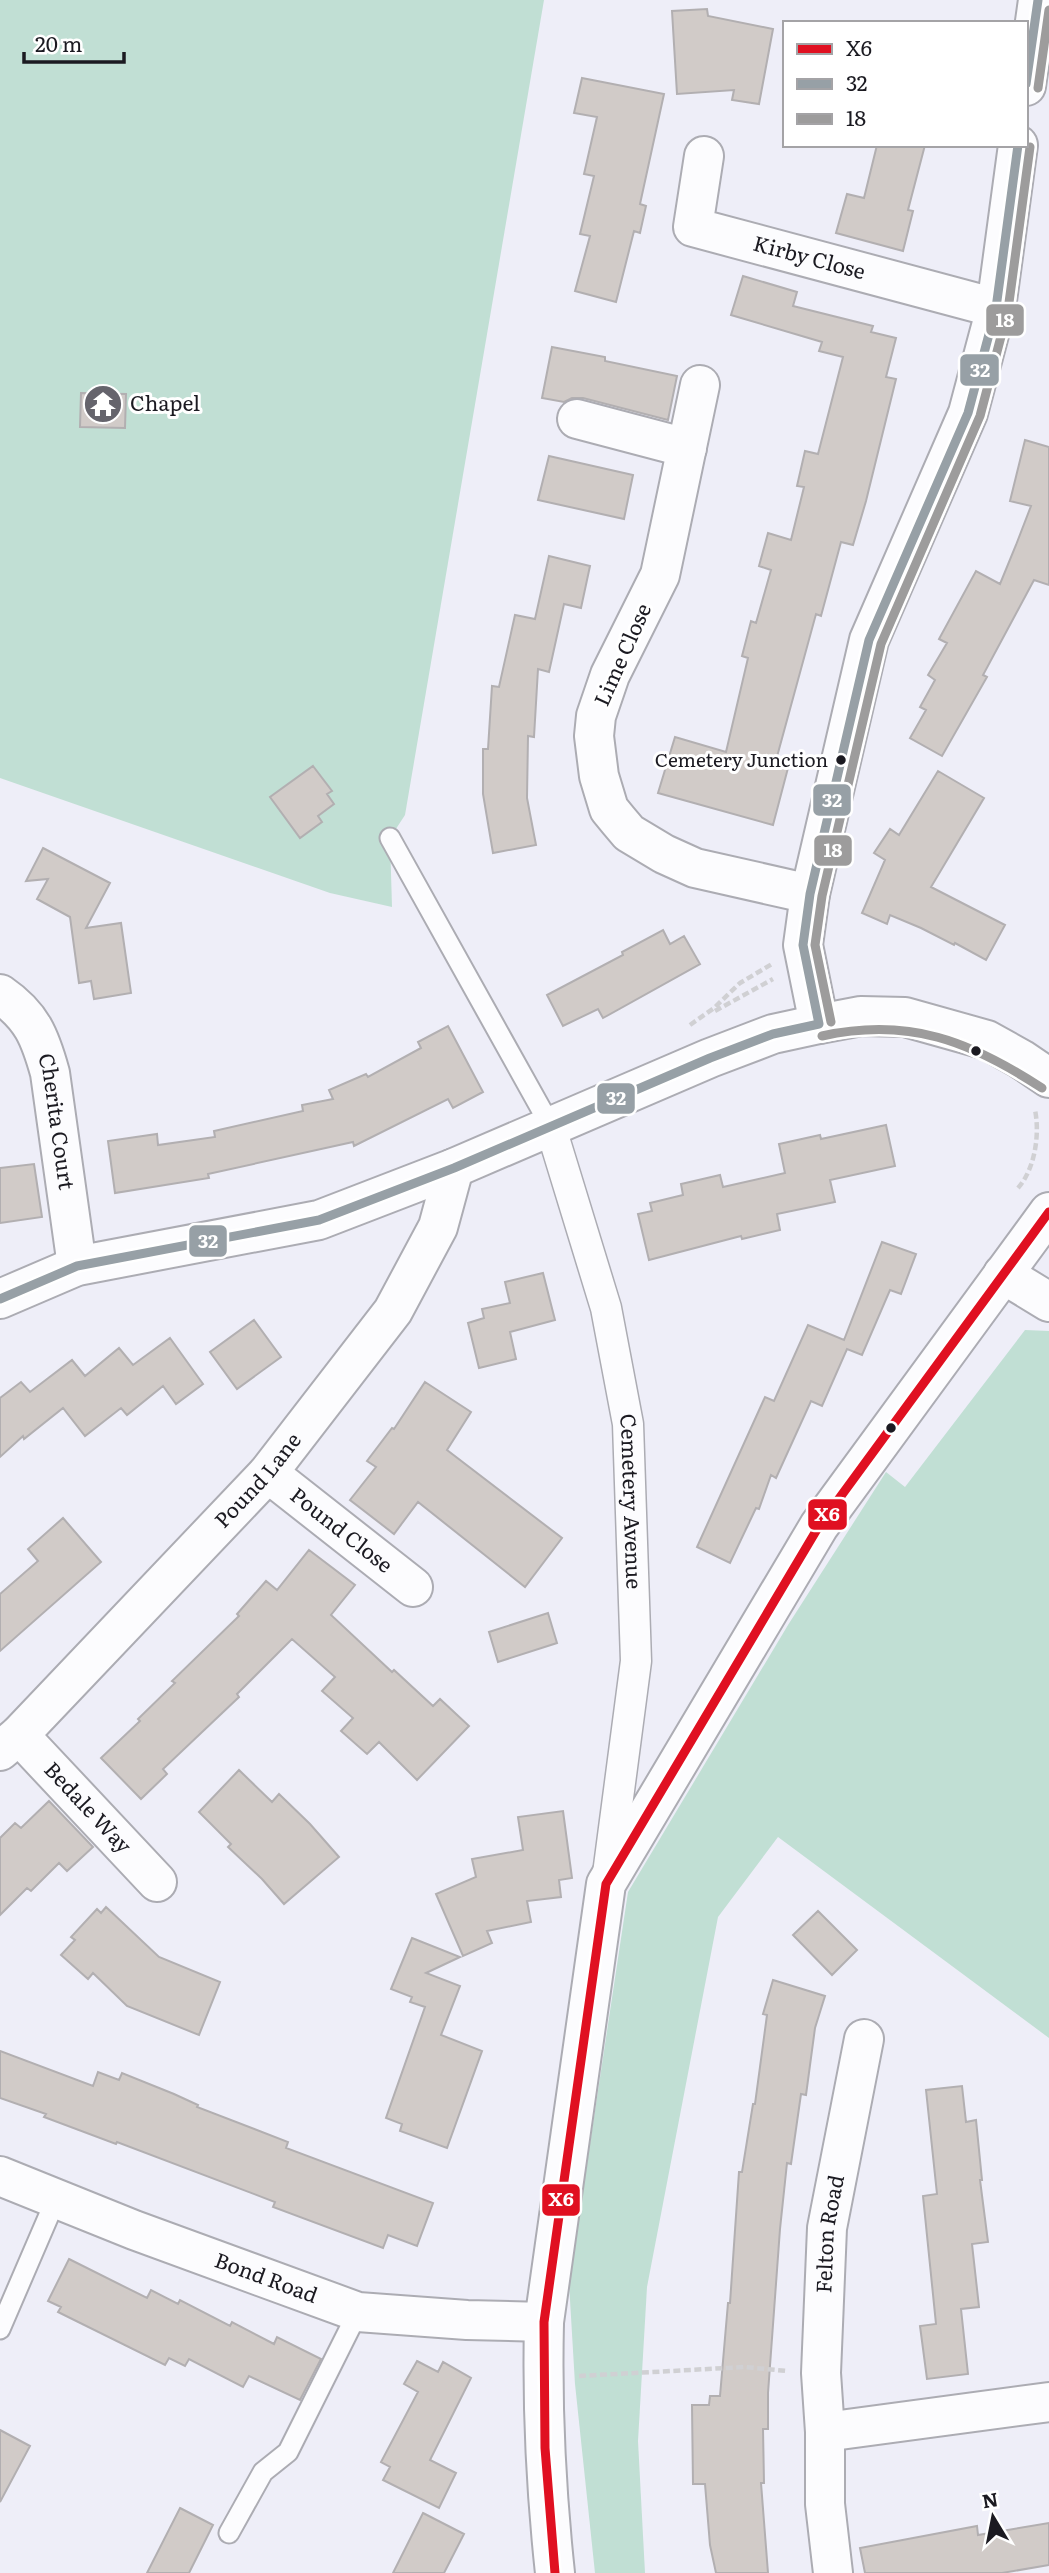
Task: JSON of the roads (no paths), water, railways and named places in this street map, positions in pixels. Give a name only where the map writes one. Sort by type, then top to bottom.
[{"type":"street","points":[[1028,72],[1038,0]]},
{"type":"street","points":[[818,1024],[803,945],[810,894],[869,640],[968,413],[996,309],[1018,147]]},
{"type":"street","name":"Kirby Close","points":[[704,156],[693,227],[996,309]]},
{"type":"street","name":"Lime Close","points":[[700,385],[660,575],[610,675],[596,716],[594,736],[603,792],[609,809],[629,833],[664,854],[695,868],[810,894]]},
{"type":"street","points":[[577,419],[687,448]]},
{"type":"street","name":"Cherita Court","points":[[0,994],[15,1004],[33,1025],[43,1045],[50,1073],[77,1266]]},
{"type":"street","points":[[0,1299],[77,1266],[319,1220],[454,1168],[719,1054],[773,1034],[818,1024],[861,1016],[905,1017],[987,1040],[1021,1059],[1038,1090]]},
{"type":"street","name":"Cemetery Avenue","points":[[550,1125],[606,1308],[628,1424],[636,1661],[606,1884]]},
{"type":"street","name":"Pound Lane","points":[[9,1743],[268,1474],[393,1311],[438,1227],[454,1168]]},
{"type":"street","points":[[555,2573],[548,2509],[543,2378],[544,2322],[606,1884],[819,1527],[1003,1274],[1038,1204]]},
{"type":"street","points":[[1003,1274],[1049,1302]]},
{"type":"street","name":"Pound Close","points":[[268,1474],[413,1587]]},
{"type":"street","name":"Bedale Way","points":[[9,1743],[157,1882]]},
{"type":"street","name":"Felton Road","points":[[833,2573],[825,2504],[825,2432],[821,2373],[827,2228],[864,2039]]},
{"type":"street","name":"Bond Road","points":[[0,2176],[134,2230],[358,2312],[467,2320],[544,2322]]},
{"type":"street","points":[[825,2432],[1049,2402]]},
{"type":"lane","points":[[390,838],[550,1125]]},
{"type":"lane","points":[[0,2329],[56,2199]]},
{"type":"lane","points":[[229,2533],[263,2472],[288,2452],[358,2312]]},
{"type":"place","name":"Chapel","points":[[103,404]]},
{"type":"place","name":"Cemetery Junction","points":[[841,760]]}]
